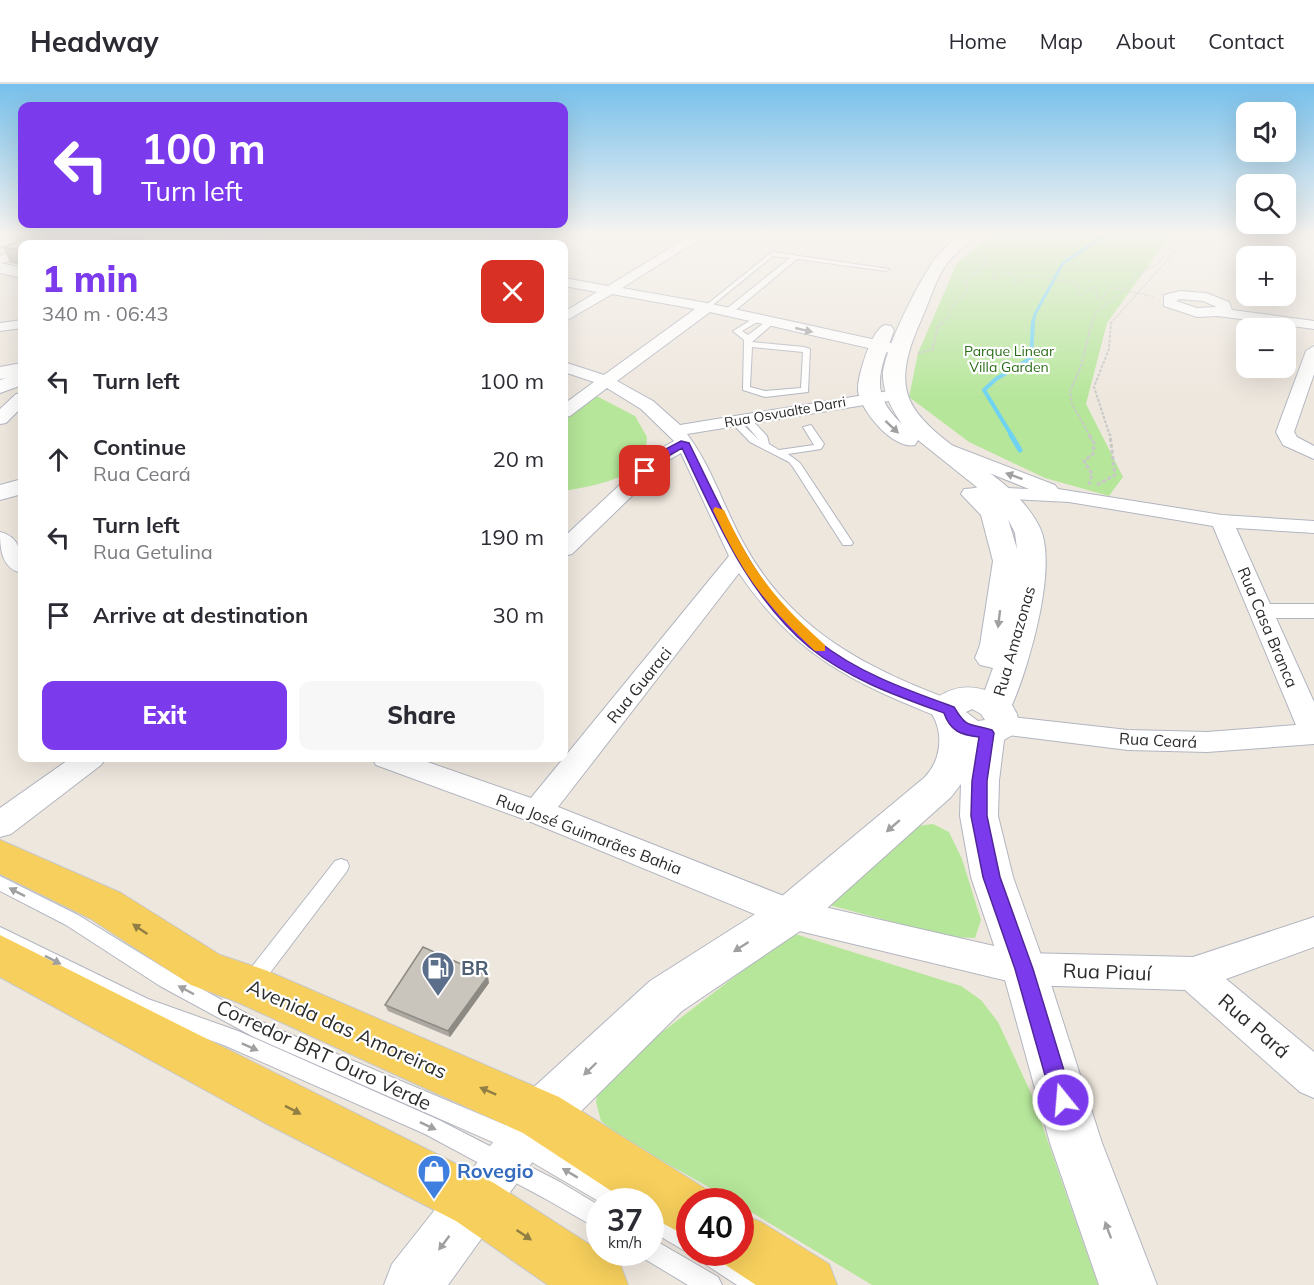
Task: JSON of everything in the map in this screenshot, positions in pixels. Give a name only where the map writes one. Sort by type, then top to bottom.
[{"type":"main road","name":"Avenida das Amoreiras","points":[[0,856],[106,906],[207,971],[249,985],[510,1156],[576,1278]]},
{"type":"main road","name":"Avenida das Amoreiras","points":[[2,953],[285,1106],[510,1156],[676,1206]]},
{"type":"main road","points":[[754,1250],[808,1285]]},
{"type":"street","points":[[606,289],[895,344]]},
{"type":"street","points":[[910,289],[895,344],[893,378],[900,409],[938,446],[977,474],[999,494],[1027,528]]},
{"type":"street","points":[[924,289],[895,344],[867,382],[868,397],[889,424],[993,513],[1020,568]]},
{"type":"street","points":[[568,316],[612,290]]},
{"type":"street","points":[[1167,300],[1181,309],[1221,309],[1314,325]]},
{"type":"street","points":[[568,409],[707,307]]},
{"type":"street","points":[[0,327],[18,325]]},
{"type":"street","points":[[1314,351],[1285,432],[1290,441],[1314,453]]},
{"type":"street","points":[[568,368],[605,381],[643,404],[680,437],[568,545]]},
{"type":"street","points":[[0,373],[18,370]]},
{"type":"street","points":[[0,387],[18,380]]},
{"type":"street","name":"Rua Osvualte Darri","points":[[680,437],[739,419],[868,397],[895,395]]},
{"type":"street","points":[[2,413],[18,401]]},
{"type":"street","name":"Rua Ceará","points":[[680,437],[740,557],[783,615],[814,644],[850,668],[890,688],[977,716],[1128,740],[1207,742],[1314,734]]},
{"type":"street","points":[[938,446],[1080,492],[1222,521],[1314,527]]},
{"type":"street","points":[[0,493],[18,487]]},
{"type":"street","points":[[972,493],[1080,492]]},
{"type":"street","points":[[1020,568],[1027,528],[1039,509],[1057,499],[1080,492]]},
{"type":"street","name":"Rua Casa Branca","points":[[1222,521],[1314,734]]},
{"type":"street","points":[[0,539],[14,568]]},
{"type":"street","name":"Rua Guaraci","points":[[537,813],[740,557]]},
{"type":"street","name":"Rua Amazonas","points":[[1020,568],[1005,683],[977,716],[979,816],[992,877],[1024,969],[1076,1143],[1128,1285]]},
{"type":"street","points":[[1262,611],[1314,611]]},
{"type":"street","points":[[413,1285],[510,1156],[666,996],[791,914],[938,787],[954,766],[959,748],[977,716]]},
{"type":"street","points":[[0,825],[87,762]]},
{"type":"street","name":"Rua José Guimarães Bahia","points":[[397,762],[537,813],[791,914]]},
{"type":"street","name":"Rua Piauí","points":[[791,914],[1024,969],[1193,974],[1314,932]]},
{"type":"street","name":"Rua Pará","points":[[1193,974],[1314,1078]]},
{"type":"lane","points":[[707,307],[729,289]]},
{"type":"lane","points":[[728,312],[756,289]]},
{"type":"lane","points":[[763,320],[737,331],[748,342],[801,348],[807,351],[805,390],[765,394],[746,388],[748,342],[763,320]]},
{"type":"lane","points":[[739,419],[753,440],[797,465],[847,543]]},
{"type":"lane","points":[[777,453],[818,447],[819,444],[808,427]]},
{"type":"lane","points":[[249,985],[341,866]]},
{"type":"lane","name":"Corredor BRT Ouro Verde","points":[[0,883],[72,920],[167,980],[260,1030],[510,1156],[587,1188]]},
{"type":"lane","name":"Corredor BRT Ouro Verde","points":[[510,1156],[552,1190],[586,1211]]},
{"type":"lane","points":[[664,1258],[710,1285]]},
{"type":"lane","points":[[728,1266],[758,1285]]},
{"type":"path","points":[[895,344],[920,338],[910,352],[924,353],[932,350],[938,327],[949,316],[950,308],[966,292],[966,289]]},
{"type":"path","points":[[1078,289],[1079,296],[1089,289]]},
{"type":"path","points":[[1097,289],[1096,298],[1102,299],[1109,289]]},
{"type":"path","points":[[1120,289],[1167,300]]},
{"type":"path","points":[[1080,492],[1115,476],[1111,439],[1094,387],[1109,350],[1111,322],[1139,289]]},
{"type":"path","points":[[1080,492],[1089,484],[1092,474],[1084,461],[1093,454],[1094,443],[1072,404],[1070,391],[1081,366],[1087,335],[1096,312],[1125,290]]},
{"type":"green space","name":"Parque Linear Villa Garden","points":[[946,289],[1132,289],[1107,323],[1086,404],[1123,477],[1109,496],[1045,478],[969,442],[909,397],[918,353]]},
{"type":"green space","points":[[585,390],[635,416],[647,437],[645,460],[617,478],[597,485],[568,490],[568,401]]},
{"type":"green space","points":[[933,824],[949,832],[962,859],[981,920],[975,938],[949,937],[818,902],[918,826]]},
{"type":"green space","points":[[792,933],[961,986],[981,1000],[998,1022],[1031,1093],[1098,1285],[872,1285],[754,1214],[754,1188],[710,1188],[620,1137],[601,1121],[596,1102],[599,1087],[611,1071]]},
{"type":"building","name":"BR","points":[[423,947],[488,976],[448,1031],[385,1005]]},
{"type":"waterway","points":[[1033,323],[1035,314],[1049,289]]},
{"type":"waterway","points":[[1012,436],[984,390],[996,379],[1031,358],[1033,322]]},
{"type":"waterway","points":[[1011,435],[1020,450]]},
{"type":"slow traffic","points":[[718,510],[740,557],[762,589],[783,615],[820,648]]},
{"type":"place","name":"BR","points":[[438,997]]},
{"type":"place","name":"Rovegio","points":[[434,1200]]},
{"type":"route","points":[[645,471],[662,456],[684,443],[740,557],[783,615],[814,644],[850,668],[890,688],[950,710],[949,714],[954,723],[966,730],[980,734],[987,733],[980,781],[979,816],[992,877],[1024,969],[1063,1100]]}]
